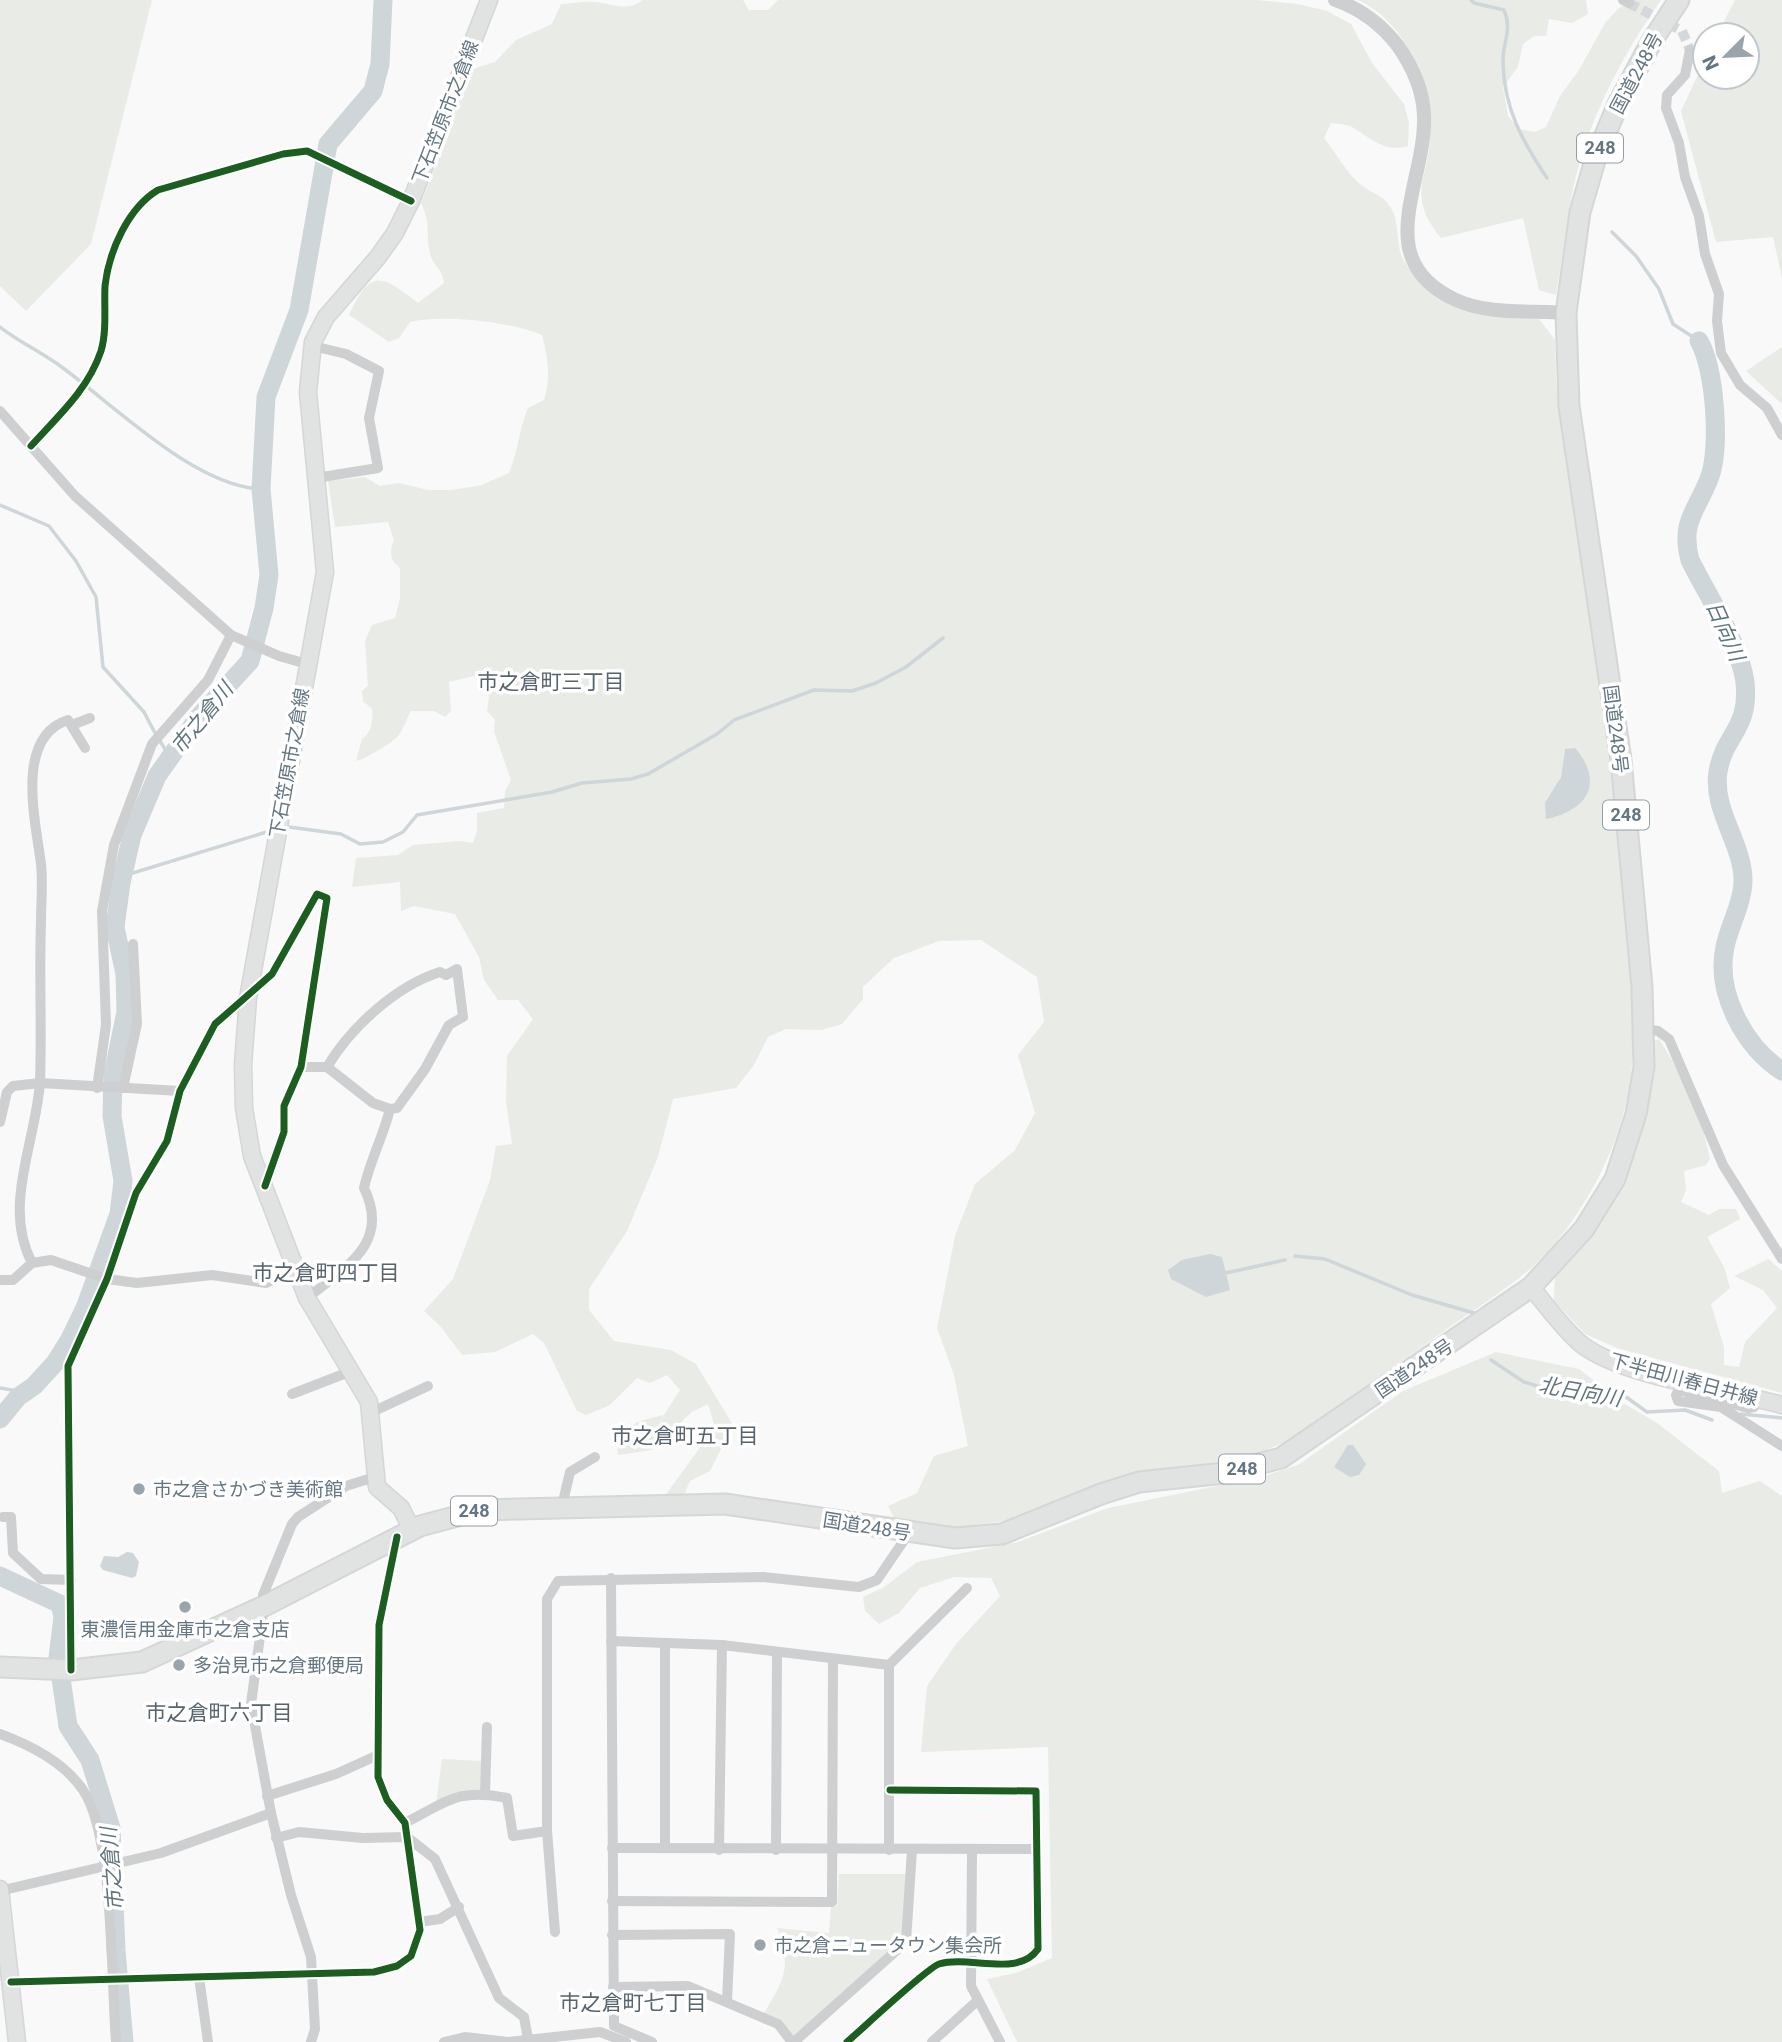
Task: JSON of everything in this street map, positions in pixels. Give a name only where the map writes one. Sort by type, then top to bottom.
[{"type":"highway","name":"国道248号","points":[[0,1667],[71,1670],[142,1662],[264,1606],[405,1534],[452,1515],[481,1510],[725,1504],[955,1538],[1002,1534],[1101,1494],[1139,1482],[1225,1473],[1281,1458],[1531,1287],[1584,1229],[1615,1179],[1636,1114],[1644,1067],[1644,1029],[1621,760],[1569,406],[1566,313],[1580,212],[1596,157],[1618,104],[1651,41],[1679,0]]},
{"type":"main road","name":"下石笠原市之倉線","points":[[374,1477],[369,1402],[307,1298],[252,1156],[244,1108],[243,1065],[248,998],[325,572],[308,392],[313,346],[326,317],[378,257],[411,201],[489,0]]},
{"type":"main road","name":"下半田川春日井線","points":[[1531,1287],[1581,1344],[1604,1358],[1629,1368],[1782,1405]]},
{"type":"main road","points":[[374,1477],[383,1495],[401,1508],[405,1534]]},
{"type":"main road","points":[[0,1891],[11,1982],[7,2017],[17,2042]]},
{"type":"street","points":[[1335,0],[1369,17],[1388,33],[1417,82],[1424,113],[1423,134],[1405,229],[1408,247],[1426,279],[1457,300],[1482,307],[1566,313]]},
{"type":"street","points":[[1690,50],[1685,75],[1667,95],[1666,108],[1679,143],[1685,177],[1699,216],[1705,254],[1719,294],[1717,321],[1721,353],[1740,384],[1767,408],[1782,435]]},
{"type":"street","points":[[30,446],[77,396],[88,379],[103,340],[106,283],[121,232],[142,200],[158,190],[283,154],[307,151],[411,201]]},
{"type":"street","points":[[313,346],[346,354],[379,371],[369,418],[379,468],[317,478]]},
{"type":"street","points":[[2,417],[75,496],[134,552],[181,588],[231,635],[279,656],[307,664]]},
{"type":"street","points":[[97,1088],[106,1025],[102,911],[114,845],[152,744],[208,680],[231,635]]},
{"type":"street","points":[[72,725],[90,718]]},
{"type":"street","points":[[32,1263],[23,1246],[18,1215],[40,1083],[41,866],[32,807],[33,766],[48,732],[59,723],[68,720],[85,748]]},
{"type":"street","points":[[71,1670],[68,1366],[107,1279],[136,1194],[167,1141],[180,1091],[215,1024],[248,998],[272,974],[317,894],[327,898],[301,1067],[284,1106],[284,1132],[265,1186]]},
{"type":"street","points":[[123,1088],[137,1024],[133,944]]},
{"type":"street","points":[[301,1067],[327,1066],[373,1102],[390,1109],[397,1108],[425,1069],[449,1025],[463,1017],[457,969],[446,975],[440,972],[419,979],[372,1015],[338,1049],[327,1066]]},
{"type":"street","points":[[1644,1029],[1658,1031],[1669,1039],[1723,1165],[1782,1259]]},
{"type":"street","points":[[0,1122],[7,1092],[13,1086],[40,1083],[180,1091]]},
{"type":"street","points":[[307,1298],[349,1265],[373,1229],[373,1206],[364,1188],[390,1109]]},
{"type":"street","points":[[0,1280],[13,1280],[32,1263],[51,1260],[107,1279],[137,1283],[212,1275],[266,1283],[295,1270]]},
{"type":"street","points":[[292,1394],[349,1372]]},
{"type":"street","points":[[370,1413],[428,1386]]},
{"type":"street","points":[[1756,1398],[1754,1407],[1748,1408],[1679,1390],[1676,1395],[1678,1401],[1721,1407],[1782,1446]]},
{"type":"street","points":[[562,1506],[570,1472],[595,1457]]},
{"type":"street","points":[[311,2042],[315,2029],[313,1973],[276,1838],[251,1704],[264,1606],[263,1595],[280,1548],[298,1517],[346,1486],[374,1477]]},
{"type":"street","points":[[2,1517],[10,1517],[13,1553],[41,1579],[71,1580]]},
{"type":"street","points":[[555,1933],[547,1832],[547,1599],[558,1581],[763,1577],[859,1587],[877,1580],[909,1533]]},
{"type":"street","points":[[11,1982],[374,1972],[397,1966],[411,1956],[417,1945],[419,1922],[405,1823],[387,1800],[378,1777],[379,1625],[405,1534]]},
{"type":"street","points":[[611,1578],[614,2026],[652,2042]]},
{"type":"street","points":[[889,1850],[889,1665],[967,1588]]},
{"type":"street","points":[[611,1641],[722,1645],[889,1665]]},
{"type":"street","points":[[665,1644],[665,1848]]},
{"type":"street","points":[[719,1850],[722,1645]]},
{"type":"street","points":[[776,1850],[777,1652]]},
{"type":"street","points":[[612,1901],[832,1902],[834,1659]]},
{"type":"street","points":[[485,1794],[487,1727]]},
{"type":"street","points":[[0,1734],[41,1751],[82,1788],[93,1809],[104,1867],[116,2042]]},
{"type":"street","points":[[267,1796],[336,1774],[378,1755]]},
{"type":"street","points":[[847,2042],[937,1964],[971,1961],[1014,1964],[1031,1958],[1038,1949],[1036,1791],[890,1790]]},
{"type":"street","points":[[405,1823],[459,1796],[485,1794],[507,1798],[513,1836],[547,1832]]},
{"type":"street","points":[[0,1891],[161,1853],[271,1814]]},
{"type":"street","points":[[276,1838],[299,1832],[363,1838],[407,1837],[435,1859],[499,1998],[524,2017],[528,2039]]},
{"type":"street","points":[[612,1848],[1036,1849]]},
{"type":"street","points":[[613,1987],[688,1986],[778,2024],[793,2042],[906,1942],[912,1850]]},
{"type":"street","points":[[972,1850],[971,1986],[1000,2042]]},
{"type":"street","points":[[419,1922],[440,1919],[459,1907]]},
{"type":"street","points":[[612,1935],[730,1934],[727,2001]]},
{"type":"street","points":[[199,1977],[208,2042]]},
{"type":"street","points":[[932,2042],[977,2001]]},
{"type":"street","points":[[444,2042],[466,2037],[508,2042],[600,2032],[626,2042]]},
{"type":"shaded area","points":[[0,0],[152,0],[91,244],[26,311],[0,286]]},
{"type":"shaded area","points":[[642,0],[743,0],[749,10],[768,10],[778,0],[1257,0],[1298,4],[1327,11],[1351,24],[1372,63],[1404,104],[1409,123],[1408,146],[1385,146],[1350,126],[1331,123],[1324,138],[1353,177],[1389,205],[1396,222],[1401,255],[1416,279],[1430,292],[1462,308],[1499,316],[1539,319],[1555,340],[1556,383],[1595,646],[1619,844],[1633,1034],[1631,1074],[1622,1119],[1606,1162],[1584,1203],[1548,1252],[1523,1275],[1289,1440],[1253,1456],[1111,1479],[1058,1503],[1005,1521],[959,1527],[895,1520],[888,1506],[917,1493],[934,1456],[968,1446],[954,1375],[937,1328],[955,1236],[975,1184],[1015,1150],[1035,1113],[1018,1055],[1044,1022],[1037,977],[981,940],[939,941],[894,958],[863,987],[863,999],[842,1024],[821,1030],[786,1029],[768,1037],[754,1065],[736,1088],[673,1099],[658,1157],[627,1231],[589,1289],[589,1310],[614,1341],[671,1350],[696,1364],[733,1425],[710,1471],[690,1481],[683,1497],[664,1497],[715,1427],[708,1404],[692,1412],[651,1450],[618,1455],[620,1437],[625,1431],[638,1422],[664,1415],[680,1390],[667,1375],[650,1383],[637,1378],[610,1405],[586,1415],[577,1411],[544,1343],[533,1334],[495,1352],[462,1355],[441,1327],[424,1311],[453,1279],[490,1180],[496,1146],[512,1144],[506,1101],[507,1056],[533,1019],[518,1000],[498,1000],[484,980],[479,957],[455,914],[414,906],[401,911],[400,882],[352,887],[356,858],[398,855],[413,845],[460,841],[473,843],[477,831],[477,813],[504,808],[505,791],[511,780],[494,731],[495,720],[487,711],[489,696],[474,676],[449,682],[451,711],[445,717],[434,711],[411,711],[397,737],[356,761],[362,739],[370,730],[372,718],[372,709],[363,701],[362,691],[368,686],[365,641],[372,625],[395,618],[400,598],[400,568],[391,556],[394,540],[388,522],[335,527],[328,481],[365,477],[380,486],[399,483],[428,490],[452,490],[482,485],[509,473],[528,408],[544,400],[548,368],[542,335],[529,330],[458,319],[424,320],[410,322],[399,338],[389,342],[349,315],[364,289],[371,283],[386,282],[418,303],[444,283],[442,274],[431,257],[426,218],[421,203],[473,69],[495,62],[516,40],[552,24],[561,4],[590,2],[625,7]],"holes":[[[1565,749],[1565,815],[1554,790],[1561,776]]]},
{"type":"shaded area","points":[[1358,0],[1586,0],[1588,14],[1572,23],[1549,19],[1546,36],[1534,36],[1523,44],[1518,67],[1503,87],[1508,116],[1519,129],[1535,132],[1546,127],[1560,96],[1579,70],[1605,23],[1618,9],[1633,0],[1661,0],[1632,44],[1587,138],[1573,189],[1556,295],[1539,290],[1523,218],[1441,238],[1430,222],[1424,209],[1422,185],[1430,131],[1425,93],[1419,74],[1411,55],[1389,22]]},
{"type":"shaded area","points":[[1735,0],[1782,0],[1782,278],[1773,237],[1716,242],[1681,111],[1691,90],[1761,91],[1761,21],[1724,21]]},
{"type":"shaded area","points":[[1782,347],[1782,404],[1746,371]]},
{"type":"shaded area","points":[[1575,748],[1589,773],[1587,794],[1572,809],[1546,819],[1545,803],[1561,777],[1565,749]]},
{"type":"shaded area","points":[[1659,1039],[1690,1096],[1710,1159],[1706,1165],[1684,1171],[1686,1190],[1681,1202],[1709,1215],[1719,1209],[1736,1209],[1740,1219],[1707,1237],[1724,1267],[1730,1288],[1711,1304],[1724,1347],[1724,1365],[1739,1367],[1745,1342],[1777,1308],[1763,1290],[1734,1276],[1768,1259],[1782,1271],[1782,1393],[1617,1348],[1585,1334],[1554,1301],[1555,1275],[1590,1231],[1648,1097],[1654,1041]]},
{"type":"shaded area","points":[[1210,1254],[1222,1257],[1230,1290],[1206,1297],[1171,1279],[1168,1270],[1182,1260]]},
{"type":"shaded area","points":[[1496,1352],[1579,1369],[1623,1403],[1657,1423],[1719,1471],[1722,1493],[1760,1481],[1782,1496],[1782,2042],[1017,2042],[987,1979],[1016,1973],[1052,1958],[1048,1747],[921,1752],[927,1686],[956,1644],[1000,1596],[991,1578],[954,1577],[920,1588],[899,1613],[879,1624],[865,1611],[863,1597],[883,1588],[917,1562],[1018,1542],[1108,1508],[1261,1477],[1298,1465],[1403,1391]]},
{"type":"shaded area","points":[[1348,1445],[1353,1445],[1366,1464],[1359,1475],[1350,1477],[1334,1467]]},
{"type":"shaded area","points":[[127,1552],[133,1553],[139,1562],[136,1576],[132,1578],[103,1570],[100,1566],[104,1556],[118,1557]]},
{"type":"shaded area","points":[[442,1759],[482,1761],[483,1789],[436,1804]]},
{"type":"shaded area","points":[[839,1874],[910,1874],[906,1942],[794,2042],[762,2017],[780,1984],[785,1965],[777,1928],[829,1933],[831,1907],[837,1906]]},
{"type":"waterway","name":"市之倉川","points":[[0,1419],[18,1397],[34,1386],[55,1363],[70,1339],[85,1308],[119,1214],[123,1181],[112,1116],[113,1075],[126,1012],[125,974],[115,927],[121,883],[132,835],[157,776],[198,718],[250,661],[264,608],[269,575],[261,489],[266,397],[299,310],[328,144],[373,91],[380,64],[383,0]]},
{"type":"waterway","points":[[1471,0],[1504,10],[1508,24],[1503,56],[1507,95],[1516,124],[1547,178]]},
{"type":"waterway","points":[[1612,232],[1636,256],[1659,289],[1673,324],[1699,341]]},
{"type":"waterway","points":[[0,327],[63,368],[183,460],[236,485],[261,489]]},
{"type":"waterway","name":"日向川","points":[[1699,341],[1705,353],[1712,389],[1715,449],[1709,479],[1688,526],[1687,547],[1690,560],[1737,652],[1746,698],[1740,722],[1725,749],[1718,772],[1719,800],[1738,853],[1743,880],[1741,897],[1725,947],[1724,982],[1729,1000],[1745,1033],[1756,1048],[1782,1071]]},
{"type":"waterway","points":[[0,505],[49,526],[76,561],[96,597],[103,667],[144,712],[156,735]]},
{"type":"waterway","points":[[289,827],[341,834],[360,844],[383,842],[403,832],[417,815],[552,792],[582,783],[631,779],[648,774],[717,734],[734,720],[814,690],[852,691],[876,683],[906,667],[943,638]]},
{"type":"waterway","points":[[160,741],[169,756]]},
{"type":"waterway","points":[[123,876],[273,830]]},
{"type":"waterway","name":"北日向川","points":[[1295,1256],[1325,1259],[1412,1295],[1474,1313]]},
{"type":"waterway","name":"北日向川","points":[[1226,1273],[1285,1260]]},
{"type":"waterway","name":"北日向川","points":[[1491,1360],[1524,1382],[1557,1392],[1626,1397],[1647,1412],[1685,1410],[1712,1420]]},
{"type":"waterway","points":[[0,1388],[12,1390],[18,1397]]},
{"type":"waterway","name":"北日向川","points":[[1741,1414],[1782,1418]]},
{"type":"waterway","name":"市之倉川","points":[[0,1576],[60,1604],[63,1617],[58,1658],[68,1726],[90,1760],[111,1828],[116,1950],[124,2042]]},
{"type":"tunnel","points":[[1629,3],[1682,31],[1690,50]]},
{"type":"cycle path","points":[[31,446],[80,391],[95,365],[103,343],[105,286],[116,245],[129,219],[147,198],[158,190],[283,154],[307,151],[411,201]]},
{"type":"cycle path","points":[[71,1670],[68,1366],[107,1279],[136,1193],[167,1141],[180,1091],[215,1024],[272,974],[317,894],[327,898],[301,1067],[284,1106],[284,1132],[265,1186]]},
{"type":"cycle path","points":[[11,1982],[374,1972],[397,1966],[411,1956],[420,1930],[405,1823],[387,1800],[378,1777],[379,1625],[397,1537]]},
{"type":"cycle path","points":[[847,2042],[939,1964],[1006,1964],[1029,1958],[1038,1949],[1036,1791],[890,1790]]},
{"type":"place","name":"市之倉さかづき美術館","points":[[139,1489]]},
{"type":"place","name":"東濃信用金庫市之倉支店","points":[[185,1607]]},
{"type":"place","name":"多治見市之倉郵便局","points":[[179,1665]]},
{"type":"place","name":"市之倉ニュータウン集会所","points":[[760,1945]]},
{"type":"district","name":"市之倉町三丁目","points":[[551,682]]},
{"type":"district","name":"市之倉町四丁目","points":[[326,1273]]},
{"type":"district","name":"市之倉町五丁目","points":[[685,1436]]},
{"type":"district","name":"市之倉町六丁目","points":[[219,1713]]},
{"type":"district","name":"市之倉町七丁目","points":[[633,2003]]}]
